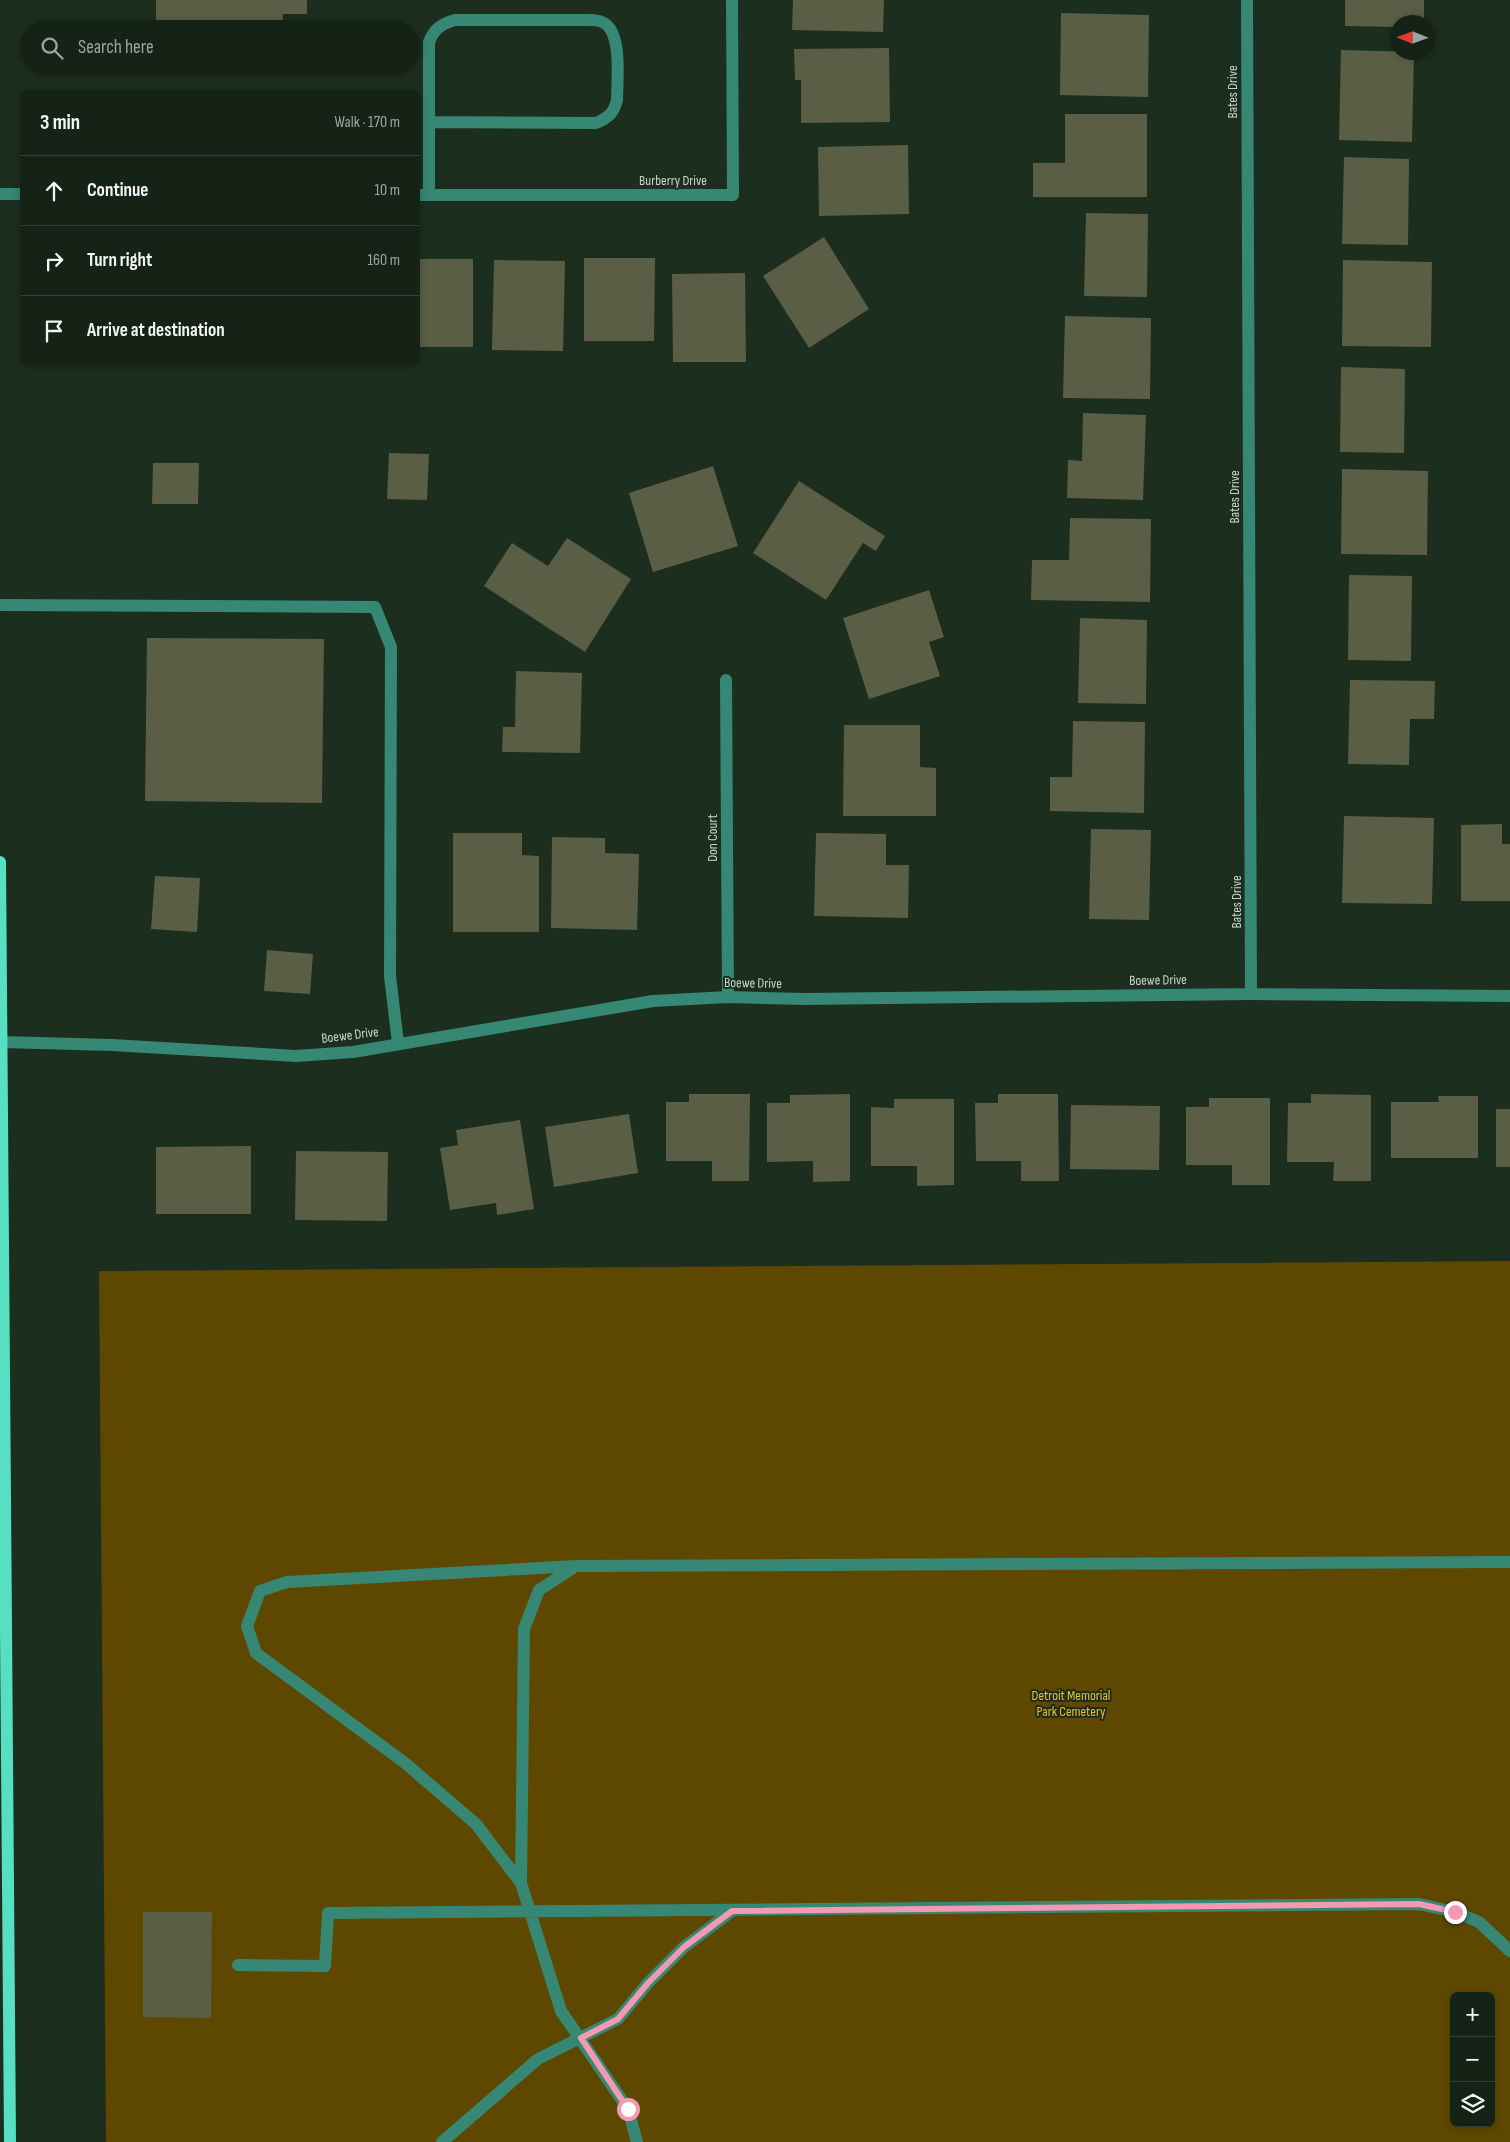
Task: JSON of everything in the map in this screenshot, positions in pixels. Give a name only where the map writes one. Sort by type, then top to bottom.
[{"type":"main road","points":[[0,862],[10,2142]]},
{"type":"street","name":"Burberry Drive","points":[[423,194],[734,195],[732,0]]},
{"type":"street","name":"Bates Drive","points":[[1247,0],[1251,994]]},
{"type":"street","points":[[423,194],[429,122],[429,42],[434,31],[444,23],[455,20],[590,20],[603,22],[611,30],[616,41],[617,100],[615,108],[608,118],[596,123],[429,122]]},
{"type":"street","points":[[0,194],[20,194]]},
{"type":"street","points":[[0,605],[374,608],[391,647],[390,976],[398,1043]]},
{"type":"street","name":"Don Court","points":[[726,680],[728,997]]},
{"type":"street","name":"Boewe Drive","points":[[0,1042],[112,1045],[296,1056],[353,1052],[653,1001],[728,997],[804,999],[1251,994],[1510,996]]},
{"type":"street","points":[[637,2142],[628,2109],[562,2010],[520,1884],[476,1824],[405,1763],[256,1653],[247,1626],[260,1591],[287,1582],[576,1566],[1510,1562]]},
{"type":"street","points":[[520,1884],[524,1629],[539,1590],[576,1566]]},
{"type":"street","points":[[238,1964],[325,1966],[328,1913],[530,1913],[1419,1904],[1455,1912],[1479,1922],[1510,1951]]},
{"type":"street","points":[[442,2142],[538,2060],[618,2019],[648,1983],[684,1947],[732,1911]]},
{"type":"green space","name":"Detroit Memorial Park Cemetery","points":[[1510,1261],[1510,2142],[106,2142],[99,1271]]},
{"type":"building","points":[[156,0],[307,0],[307,14],[283,14],[283,20],[156,20]]},
{"type":"building","points":[[793,0],[884,0],[883,32],[792,30]]},
{"type":"building","points":[[1345,0],[1424,0],[1424,15],[1390,15],[1390,27],[1345,26]]},
{"type":"building","points":[[1061,13],[1149,15],[1148,97],[1060,95]]},
{"type":"building","points":[[889,48],[890,122],[801,123],[801,80],[795,80],[794,49]]},
{"type":"building","points":[[1341,50],[1390,51],[1390,60],[1414,60],[1412,142],[1339,140]]},
{"type":"building","points":[[1065,114],[1147,114],[1147,197],[1033,197],[1033,163],[1065,163]]},
{"type":"building","points":[[908,145],[909,214],[819,216],[818,147]]},
{"type":"building","points":[[1344,157],[1409,159],[1408,245],[1342,244]]},
{"type":"building","points":[[1086,213],[1148,214],[1147,297],[1084,296]]},
{"type":"building","points":[[824,237],[869,309],[809,348],[763,276]]},
{"type":"building","points":[[584,258],[655,258],[654,341],[584,341]]},
{"type":"building","points":[[420,259],[473,259],[473,347],[420,347]]},
{"type":"building","points":[[494,260],[565,261],[563,351],[492,350]]},
{"type":"building","points":[[1343,260],[1432,262],[1431,347],[1342,346]]},
{"type":"building","points":[[745,273],[746,362],[673,362],[672,274]]},
{"type":"building","points":[[1065,316],[1151,318],[1150,399],[1063,398]]},
{"type":"building","points":[[1341,367],[1405,369],[1404,453],[1340,452]]},
{"type":"building","points":[[1083,413],[1146,415],[1143,500],[1067,498],[1068,460],[1082,461]]},
{"type":"building","points":[[389,453],[429,454],[427,500],[387,499]]},
{"type":"building","points":[[153,463],[199,463],[198,504],[152,504]]},
{"type":"building","points":[[713,466],[738,546],[653,572],[629,493]]},
{"type":"building","points":[[1342,469],[1428,471],[1427,555],[1341,554]]},
{"type":"building","points":[[799,481],[885,536],[876,551],[863,543],[826,600],[753,553]]},
{"type":"building","points":[[1070,518],[1151,519],[1150,602],[1031,600],[1032,560],[1069,560]]},
{"type":"building","points":[[567,538],[631,579],[585,652],[484,586],[512,543],[548,566]]},
{"type":"building","points":[[1349,575],[1412,576],[1411,661],[1348,660]]},
{"type":"building","points":[[929,590],[944,637],[929,642],[940,676],[869,699],[843,618]]},
{"type":"building","points":[[1080,618],[1147,620],[1146,704],[1078,703]]},
{"type":"building","points":[[147,638],[324,639],[322,803],[145,801]]},
{"type":"building","points":[[516,671],[582,673],[580,753],[502,752],[503,727],[515,727]]},
{"type":"building","points":[[1350,680],[1435,681],[1434,719],[1410,719],[1409,765],[1348,764]]},
{"type":"building","points":[[1073,721],[1145,722],[1144,813],[1050,811],[1050,777],[1072,777]]},
{"type":"building","points":[[844,725],[920,725],[920,767],[936,768],[936,816],[843,816]]},
{"type":"building","points":[[1344,816],[1434,818],[1432,904],[1342,903]]},
{"type":"building","points":[[1502,824],[1502,844],[1510,844],[1510,901],[1461,901],[1461,825]]},
{"type":"building","points":[[1091,829],[1151,830],[1149,920],[1089,919]]},
{"type":"building","points":[[453,833],[522,833],[522,855],[539,856],[539,932],[453,932]]},
{"type":"building","points":[[816,833],[886,834],[886,865],[909,865],[908,918],[814,916]]},
{"type":"building","points":[[552,837],[605,838],[605,853],[639,854],[637,930],[551,928]]},
{"type":"building","points":[[155,876],[200,878],[197,932],[151,929]]},
{"type":"building","points":[[267,950],[313,954],[310,994],[264,991]]},
{"type":"building","points":[[689,1094],[750,1094],[749,1181],[712,1181],[712,1161],[666,1161],[666,1102],[689,1102]]},
{"type":"building","points":[[850,1094],[850,1181],[813,1182],[813,1161],[767,1162],[767,1103],[790,1103],[790,1095]]},
{"type":"building","points":[[998,1094],[1058,1094],[1059,1181],[1021,1181],[1021,1161],[976,1161],[975,1103],[998,1103]]},
{"type":"building","points":[[1311,1094],[1371,1095],[1371,1181],[1333,1181],[1334,1162],[1287,1162],[1288,1103],[1311,1103]]},
{"type":"building","points":[[1438,1096],[1478,1096],[1478,1158],[1391,1158],[1391,1102],[1439,1102]]},
{"type":"building","points":[[1209,1098],[1270,1098],[1270,1185],[1232,1185],[1232,1165],[1186,1165],[1186,1107],[1209,1107]]},
{"type":"building","points":[[894,1099],[954,1099],[954,1185],[917,1186],[917,1166],[871,1166],[871,1107],[894,1108]]},
{"type":"building","points":[[1071,1105],[1160,1106],[1159,1170],[1070,1169]]},
{"type":"building","points":[[1496,1109],[1510,1109],[1510,1167],[1496,1167]]},
{"type":"building","points":[[629,1114],[638,1173],[554,1187],[545,1127]]},
{"type":"building","points":[[520,1120],[534,1209],[497,1215],[496,1203],[450,1210],[440,1148],[458,1145],[456,1130]]},
{"type":"building","points":[[251,1146],[251,1214],[156,1214],[156,1147]]},
{"type":"building","points":[[296,1151],[388,1152],[387,1221],[295,1220]]},
{"type":"building","points":[[143,1912],[212,1912],[211,2018],[143,2017]]},
{"type":"route","points":[[628,2109],[581,2038],[618,2019],[648,1983],[684,1947],[732,1911],[1419,1904],[1455,1912]]}]
